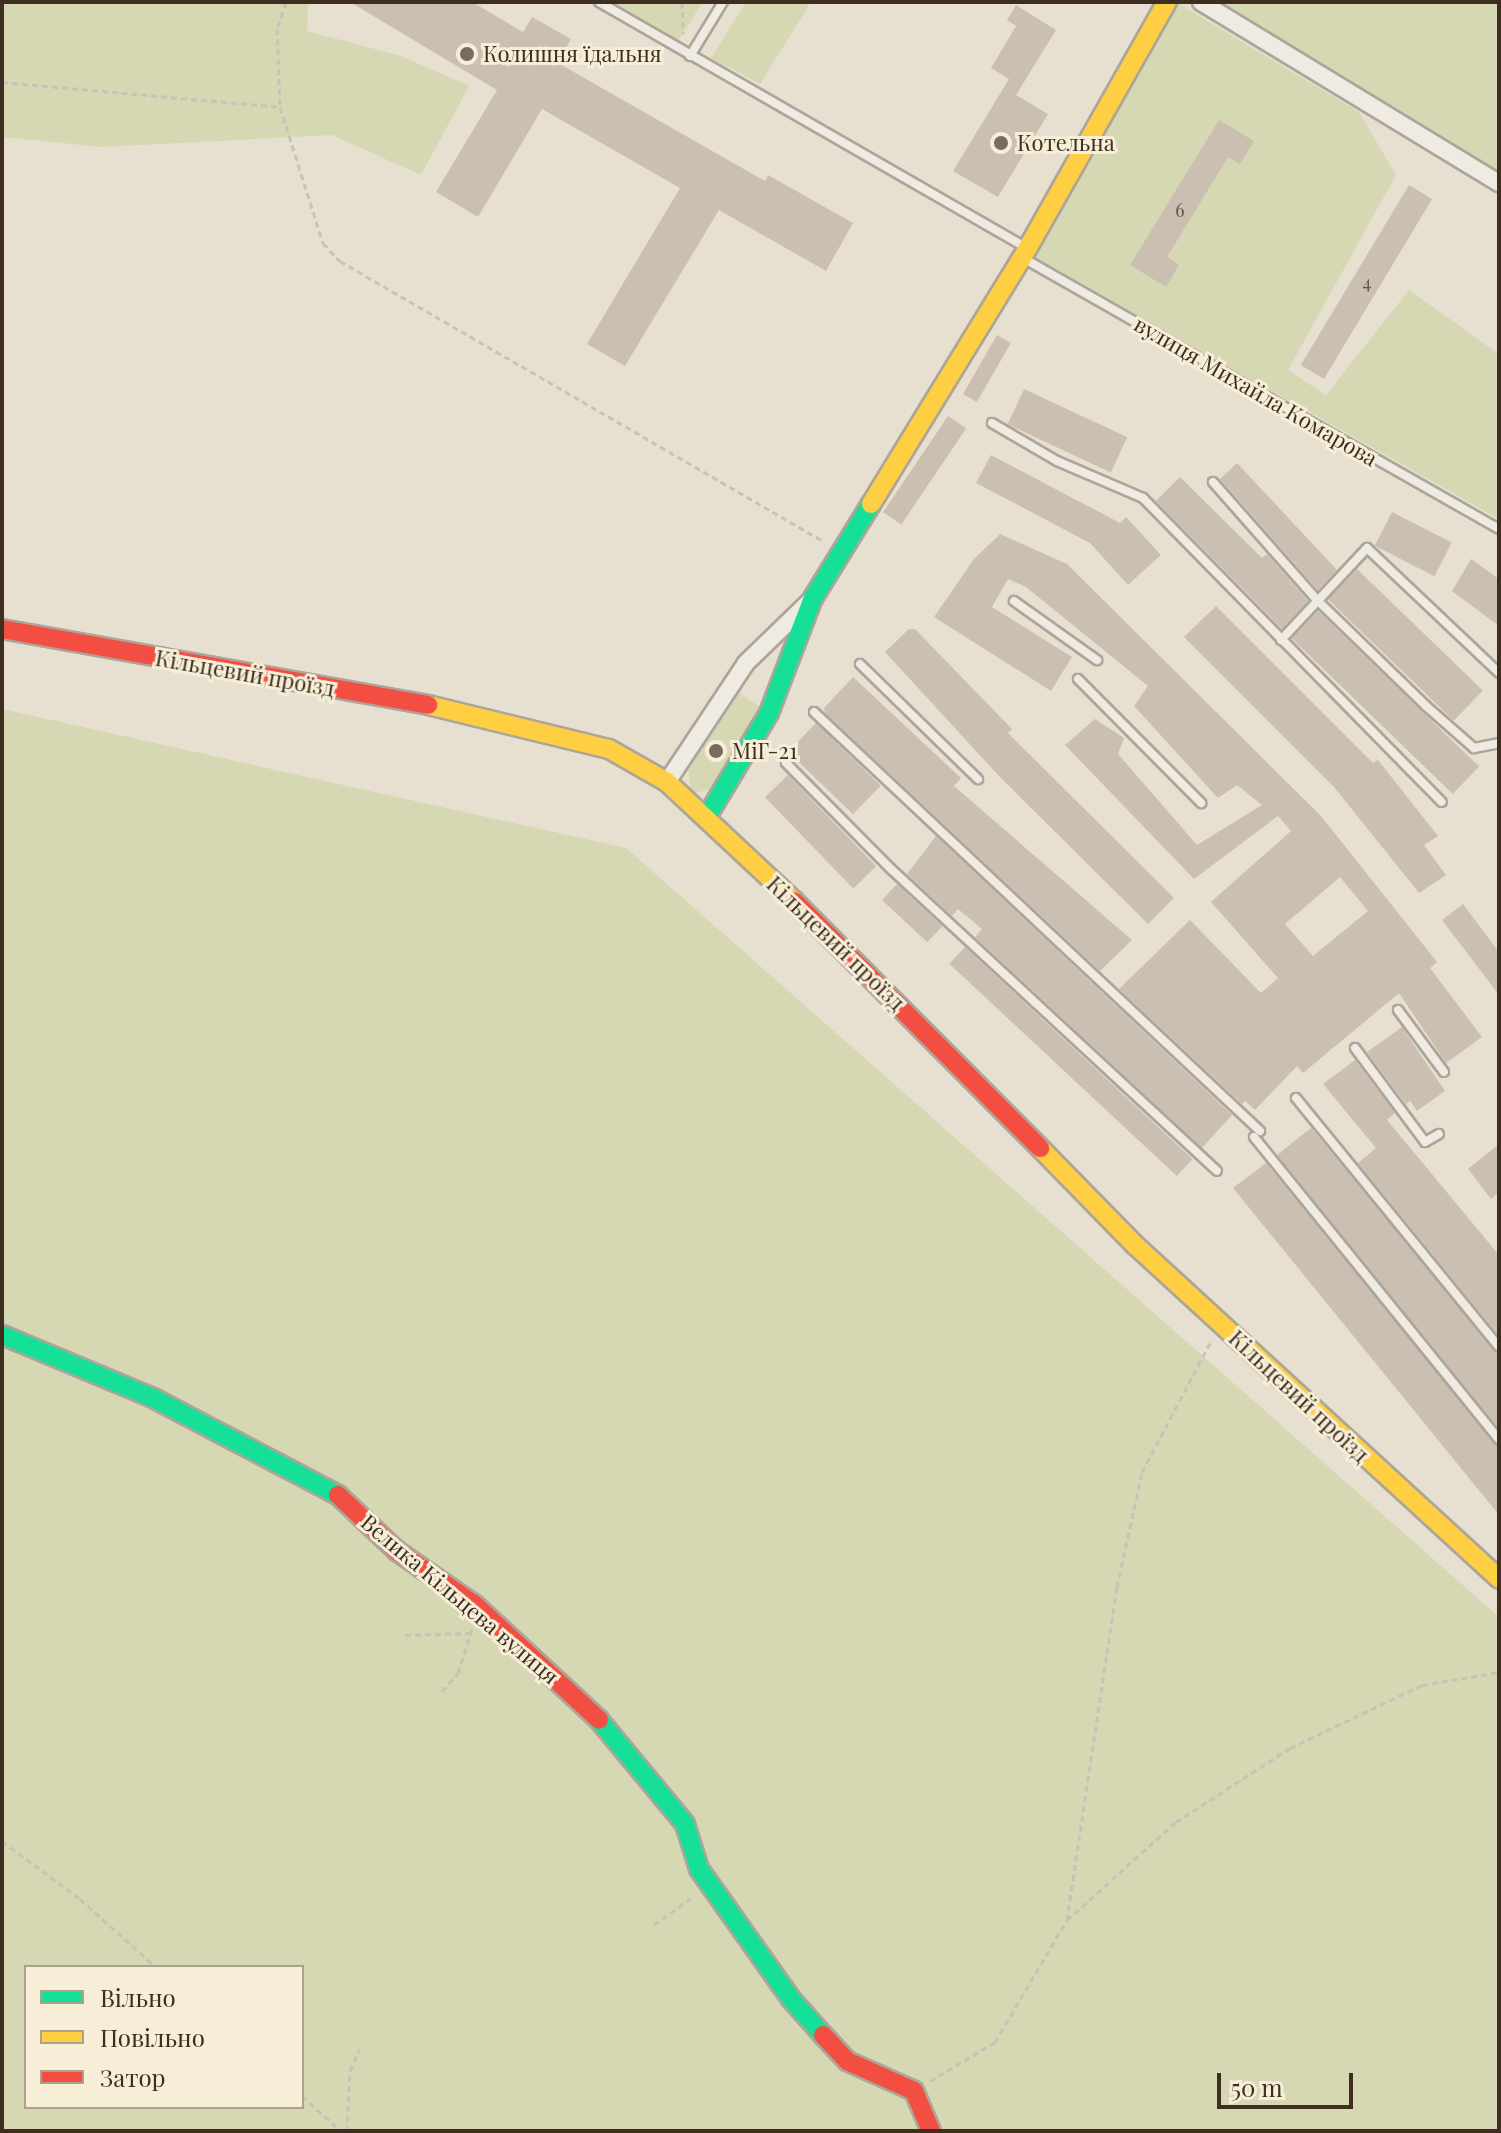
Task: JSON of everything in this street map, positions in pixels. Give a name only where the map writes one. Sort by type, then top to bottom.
[{"type":"street","points":[[706,818],[769,713],[813,598],[1025,253],[1167,2]]},
{"type":"street","points":[[1201,2],[1499,183]]},
{"type":"street","points":[[667,782],[746,663],[813,598]]},
{"type":"street","name":"Кільцевий проїзд","points":[[2,629],[433,706],[609,749],[667,782],[830,934],[1135,1245],[1499,1579]]},
{"type":"street","name":"Велика Кільцева вулиця","points":[[2,1335],[153,1398],[330,1488],[397,1551],[484,1613],[588,1706],[685,1824],[699,1869],[791,1999],[847,2061],[914,2091]]},
{"type":"street","points":[[914,2091],[931,2131]]},
{"type":"lane","name":"вулиця Михайла Комарова","points":[[599,2],[1499,529]]},
{"type":"lane","points":[[687,54],[723,2]]},
{"type":"lane","points":[[992,423],[1057,461],[1143,498],[1442,802]]},
{"type":"lane","points":[[1213,482],[1317,600],[1474,748],[1499,743]]},
{"type":"lane","points":[[1281,640],[1367,548],[1499,673]]},
{"type":"lane","points":[[1014,601],[1097,660]]},
{"type":"lane","points":[[860,664],[978,779]]},
{"type":"lane","points":[[1078,679],[1201,803]]},
{"type":"lane","points":[[814,712],[1257,1134],[1499,1440]]},
{"type":"lane","points":[[786,763],[891,869],[1217,1171]]},
{"type":"lane","points":[[1398,1010],[1444,1072]]},
{"type":"lane","points":[[1355,1048],[1425,1142],[1439,1134]]},
{"type":"lane","points":[[1296,1098],[1499,1347]]},
{"type":"path","points":[[286,2],[277,29],[280,107],[323,243],[340,261],[842,551]]},
{"type":"path","points":[[682,2],[687,54]]},
{"type":"path","points":[[2,82],[280,107]]},
{"type":"path","points":[[1067,1920],[1117,1587],[1142,1472],[1212,1339]]},
{"type":"path","points":[[442,1691],[458,1673],[469,1633],[484,1613]]},
{"type":"path","points":[[405,1635],[469,1633]]},
{"type":"path","points":[[914,2091],[995,2042],[1067,1920],[1176,1822],[1290,1748],[1422,1685],[1499,1672]]},
{"type":"path","points":[[2,1841],[80,1899],[154,1965]]},
{"type":"path","points":[[654,1925],[710,1884]]},
{"type":"path","points":[[347,2131],[350,2071],[360,2049]]},
{"type":"path","points":[[304,2098],[341,2131]]},
{"type":"green space","points":[[2,2],[308,2],[307,31],[401,56],[469,86],[421,175],[332,135],[102,147],[2,137]]},
{"type":"green space","points":[[599,2],[703,2],[674,47]]},
{"type":"green space","points":[[746,2],[811,2],[760,84],[711,58]]},
{"type":"green space","points":[[1176,2],[1359,112],[1396,175],[1288,370],[1326,395],[1409,290],[1499,354],[1499,519],[1033,256]]},
{"type":"green space","points":[[1212,2],[1499,2],[1499,175]]},
{"type":"green space","points":[[730,687],[769,713],[726,785],[691,794],[686,754]]},
{"type":"green space","points":[[2,709],[626,848],[1499,1617],[1499,2131],[2,2131]]},
{"type":"building","points":[[350,2],[472,2],[523,32],[532,17],[571,39],[558,63],[765,181],[768,175],[853,223],[826,271],[719,210],[625,366],[587,344],[680,188],[542,109],[478,217],[436,192],[497,90]]},
{"type":"building","name":"Котельна","points":[[1016,5],[1056,30],[1016,95],[1048,114],[998,197],[953,171],[1009,79],[991,68],[1016,26],[1007,20]]},
{"type":"building","points":[[1219,120],[1254,141],[1240,164],[1228,157],[1167,257],[1179,265],[1166,287],[1130,265]]},
{"type":"building","points":[[1409,185],[1432,199],[1324,379],[1301,365]]},
{"type":"building","points":[[997,335],[1011,343],[977,402],[963,394]]},
{"type":"building","points":[[1024,389],[1127,437],[1111,473],[1008,424]]},
{"type":"building","points":[[948,416],[966,428],[901,524],[883,512]]},
{"type":"building","points":[[991,455],[1120,523],[1126,517],[1161,555],[1128,585],[1090,543],[976,483]]},
{"type":"building","points":[[1237,463],[1337,570],[1318,590],[1220,479]]},
{"type":"building","points":[[1180,477],[1262,558],[1267,554],[1308,601],[1282,629],[1156,501]]},
{"type":"building","points":[[1392,512],[1452,542],[1434,576],[1375,546]]},
{"type":"building","points":[[1000,534],[1067,564],[1321,816],[1437,962],[1430,968],[1482,1037],[1446,1063],[1399,993],[1303,1073],[1297,1066],[1255,1110],[1245,1101],[1242,1104],[1119,989],[1190,920],[1261,993],[1278,978],[1211,902],[1291,831],[1278,816],[1194,879],[1065,745],[1095,719],[1124,738],[1118,754],[1197,845],[1262,805],[1237,785],[1218,798],[1134,706],[1148,686],[1026,587],[1008,579],[992,607],[1072,657],[1051,691],[934,617],[974,559]],"holes":[[[1340,877],[1368,911],[1313,956],[1285,924]]]},
{"type":"building","points":[[1471,559],[1499,579],[1499,626],[1452,591]]},
{"type":"building","points":[[1357,569],[1483,691],[1454,721],[1328,599]]},
{"type":"building","points":[[1216,606],[1373,763],[1378,760],[1438,836],[1424,845],[1446,875],[1419,893],[1334,787],[1184,637]]},
{"type":"building","points":[[1318,611],[1479,767],[1453,794],[1292,638]]},
{"type":"building","points":[[909,629],[915,629],[1012,729],[1008,733],[1174,898],[1148,924],[998,775],[885,652]]},
{"type":"building","points":[[853,677],[961,778],[954,786],[1132,940],[1100,971],[825,713],[824,708]]},
{"type":"building","points":[[816,723],[881,786],[853,814],[788,752]]},
{"type":"building","points":[[788,775],[876,866],[853,889],[765,797]]},
{"type":"building","points":[[936,836],[1232,1115],[1202,1148],[975,937],[982,929],[958,909],[952,916],[907,874]]},
{"type":"building","points":[[897,884],[942,926],[927,942],[882,900]]},
{"type":"building","points":[[1463,904],[1499,952],[1499,995],[1442,920]]},
{"type":"building","points":[[965,947],[1192,1159],[1177,1176],[949,964]]},
{"type":"building","points":[[1402,1027],[1445,1091],[1417,1111],[1410,1101],[1406,1104],[1367,1052]]},
{"type":"building","points":[[1355,1060],[1395,1113],[1387,1120],[1499,1255],[1499,1336],[1358,1163],[1376,1148],[1323,1084]]},
{"type":"building","points":[[1311,1128],[1499,1354],[1499,1429],[1277,1155]]},
{"type":"building","points":[[1499,1144],[1499,1192],[1491,1199],[1468,1169]]},
{"type":"building","points":[[1266,1163],[1499,1447],[1499,1515],[1233,1188]]},
{"type":"traffic: fast","points":[[706,818],[769,713],[813,598],[871,504]]},
{"type":"traffic: fast","points":[[2,1335],[153,1398],[338,1495]]},
{"type":"traffic: fast","points":[[599,1720],[685,1824],[699,1869],[791,1999],[823,2035]]},
{"type":"traffic: slow","points":[[871,504],[1022,258],[1167,2]]},
{"type":"traffic: slow","points":[[428,705],[609,749],[667,782],[794,901]]},
{"type":"traffic: slow","points":[[1040,1148],[1135,1245],[1499,1579]]},
{"type":"traffic: jam","points":[[2,629],[428,705]]},
{"type":"traffic: jam","points":[[794,901],[1040,1148]]},
{"type":"traffic: jam","points":[[338,1495],[397,1551],[475,1605],[599,1720]]},
{"type":"traffic: jam","points":[[823,2035],[847,2061],[914,2091],[931,2131]]},
{"type":"place","name":"Колишня їдальня","points":[[467,54]]},
{"type":"place","name":"Котельна","points":[[1001,143]]},
{"type":"place","name":"МіГ-21","points":[[716,751]]}]
